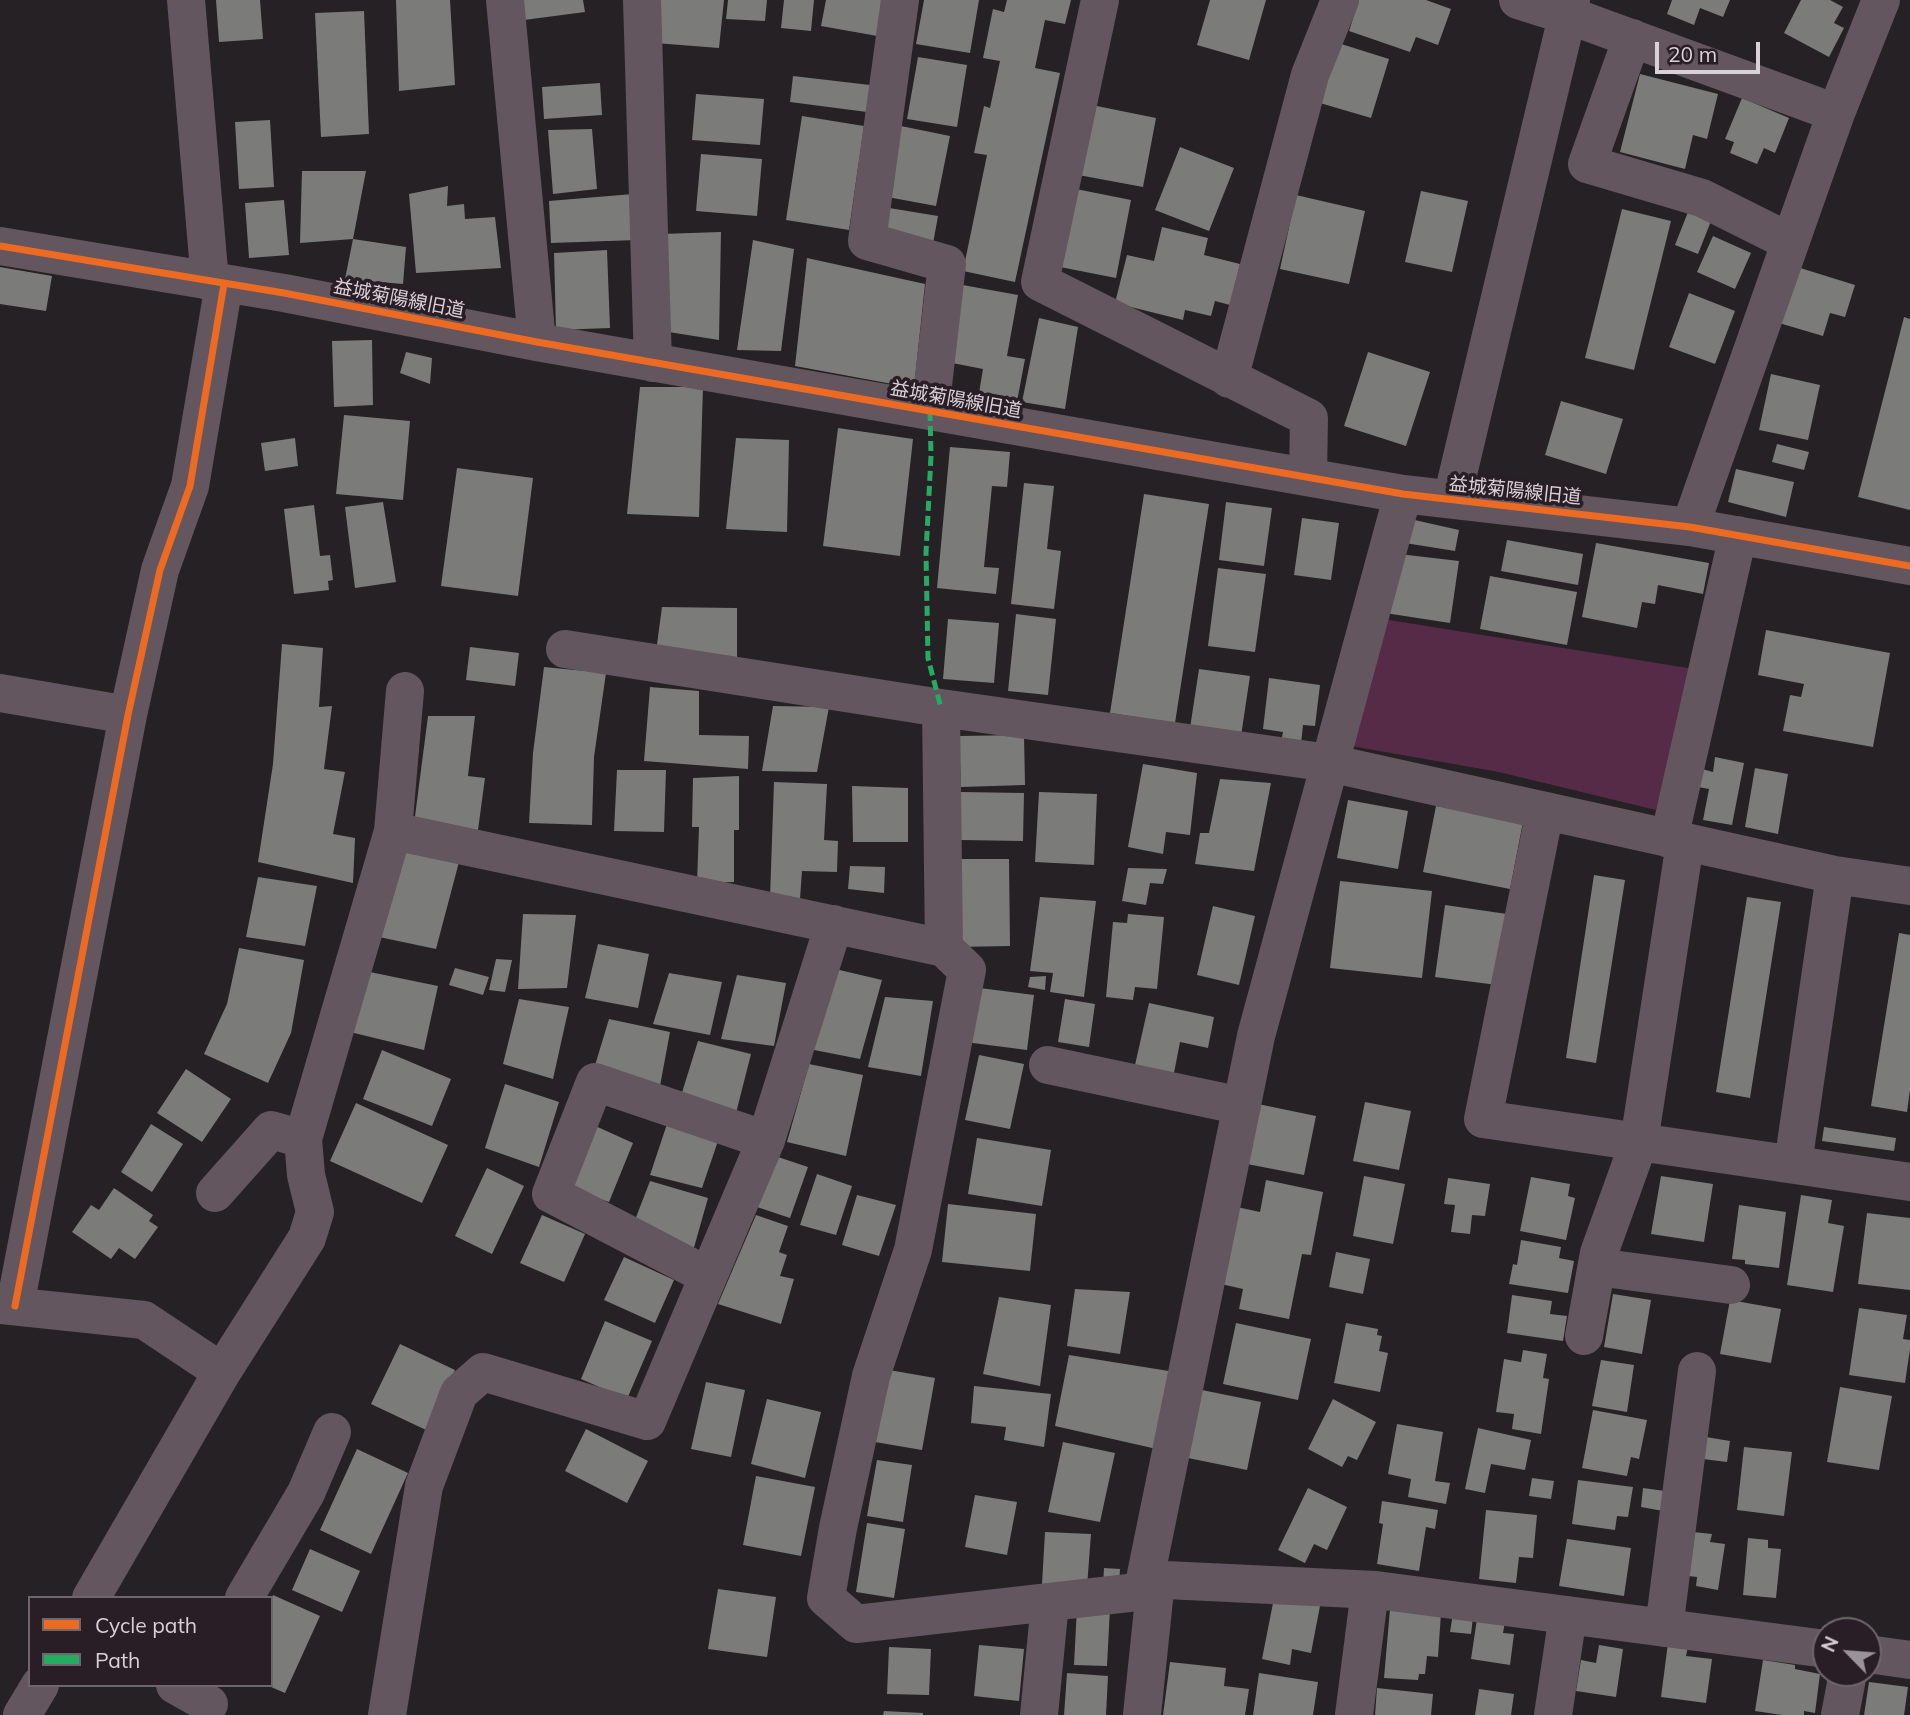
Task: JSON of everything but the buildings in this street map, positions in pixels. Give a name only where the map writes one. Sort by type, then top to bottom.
[{"type":"street","points":[[186,0],[217,283],[190,486],[160,570],[8,1305],[145,1320],[222,1372]]},
{"type":"street","points":[[505,0],[537,342]]},
{"type":"street","points":[[642,0],[653,363]]},
{"type":"street","points":[[900,0],[867,241],[947,264],[930,411]]},
{"type":"street","points":[[1100,0],[1040,282],[1309,418],[1308,477]]},
{"type":"street","points":[[1229,379],[1310,75],[1340,0]]},
{"type":"street","points":[[1518,0],[1569,8],[1632,38],[1836,113]]},
{"type":"street","points":[[1690,527],[1836,113],[1881,0]]},
{"type":"street","points":[[1452,499],[1569,8]]},
{"type":"street","points":[[1632,38],[1587,164],[1702,198],[1790,242]]},
{"type":"street","name":"益城菊陽線旧道","points":[[0,246],[284,293],[653,363],[1403,494],[1690,527],[1910,566]]},
{"type":"street","points":[[1155,1585],[1145,1579],[1256,1036],[1403,494]]},
{"type":"street","points":[[1584,1336],[1599,1252],[1639,1142],[1677,841],[1738,535]]},
{"type":"street","points":[[565,649],[941,708],[1329,763],[1835,875],[1910,887]]},
{"type":"street","points":[[91,1596],[222,1372],[307,1238],[315,1212],[306,1175],[303,1139],[393,831],[405,691]]},
{"type":"street","points":[[0,693],[128,715]]},
{"type":"street","points":[[941,708],[944,948]]},
{"type":"street","points":[[1545,811],[1483,1119],[1910,1182]]},
{"type":"street","points":[[393,831],[944,948],[967,970],[913,1250],[870,1376],[826,1598],[856,1624],[1050,1603],[1155,1585],[1370,1590],[1812,1647]]},
{"type":"street","points":[[1793,1164],[1835,875]]},
{"type":"street","points":[[387,1715],[424,1486],[459,1392],[482,1373],[647,1421],[766,1140],[834,924]]},
{"type":"street","points":[[1048,1065],[1242,1107]]},
{"type":"street","points":[[708,1276],[551,1194],[595,1082],[766,1140]]},
{"type":"street","points":[[215,1193],[271,1130],[303,1139]]},
{"type":"street","points":[[1597,1267],[1731,1285]]},
{"type":"street","points":[[1664,1628],[1697,1371]]},
{"type":"street","points":[[245,1596],[306,1493],[332,1432]]},
{"type":"street","points":[[1142,1715],[1155,1585]]},
{"type":"street","points":[[1354,1715],[1370,1590]]},
{"type":"street","points":[[1038,1715],[1050,1603]]},
{"type":"street","points":[[1553,1715],[1568,1615]]},
{"type":"street","points":[[1882,1656],[1910,1660]]},
{"type":"street","points":[[22,1715],[39,1687]]},
{"type":"street","points":[[180,1687],[212,1701]]},
{"type":"street","points":[[1840,1715],[1845,1687]]},
{"type":"shaded area","points":[[1383,619],[1694,669],[1656,810],[1499,772],[1351,746]]},
{"type":"marked path","points":[[930,411],[931,456],[926,553],[928,658],[941,708]]},
{"type":"cycle path","points":[[0,246],[284,293],[537,342],[1403,494],[1690,527],[1910,566]]},
{"type":"cycle path","points":[[15,1306],[128,715],[160,570],[190,486],[224,284]]}]
